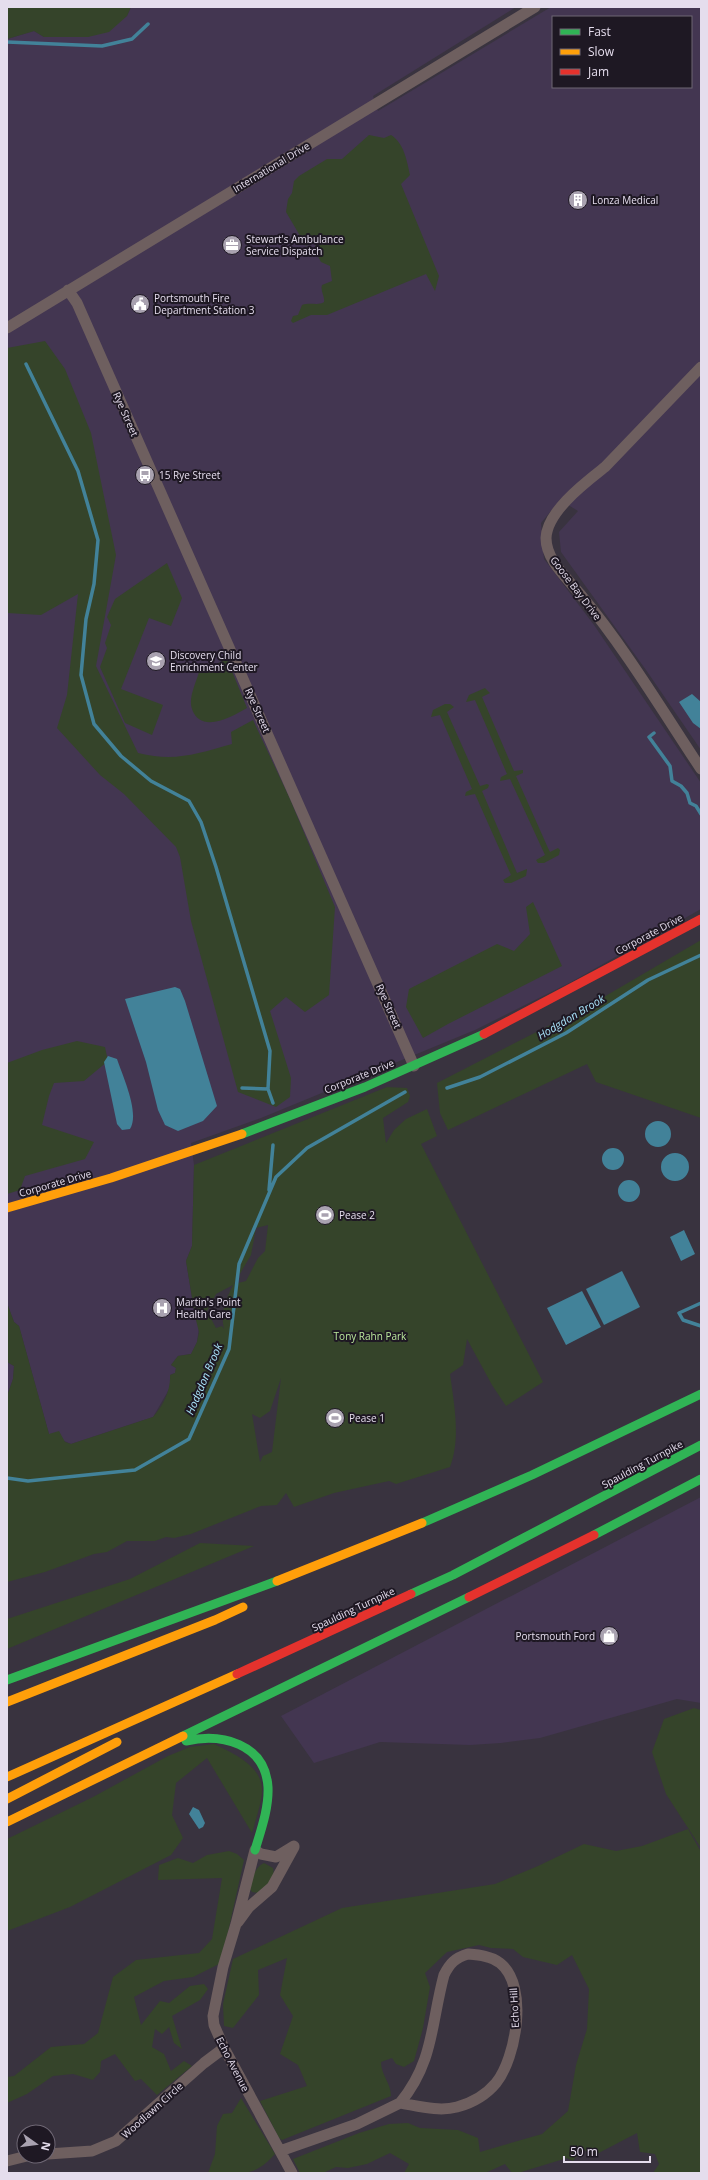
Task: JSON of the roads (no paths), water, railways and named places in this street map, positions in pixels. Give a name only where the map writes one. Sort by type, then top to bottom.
[{"type":"main road","name":"Corporate Drive","points":[[7,1208],[68,1191],[242,1134],[414,1066],[483,1034],[701,919]]},
{"type":"main road","points":[[7,1680],[214,1606],[384,1537],[578,1454],[701,1394]]},
{"type":"main road","name":"Spaulding Turnpike","points":[[7,1777],[453,1575],[701,1445]]},
{"type":"main road","points":[[7,1822],[544,1560],[701,1479]]},
{"type":"main road","points":[[264,1596],[384,1537]]},
{"type":"main road","points":[[7,1702],[215,1620],[250,1603]]},
{"type":"main road","points":[[156,1721],[281,1654]]},
{"type":"main road","points":[[7,1799],[128,1736]]},
{"type":"main road","points":[[165,1745],[207,1738],[228,1739],[243,1746],[256,1758],[267,1777],[268,1787],[265,1817],[255,1850]]},
{"type":"street","name":"International Drive","points":[[7,328],[535,7]]},
{"type":"street","name":"Rye Street","points":[[68,290],[80,310],[414,1066]]},
{"type":"street","name":"Goose Bay Drive","points":[[701,367],[605,467],[590,479],[558,510],[548,528],[546,538],[551,558],[604,625],[701,769]]},
{"type":"street","name":"Echo Avenue","points":[[236,1924],[249,1907],[272,1887],[294,1846],[276,1857],[261,1854],[255,1850],[223,1967],[213,2016],[214,2025],[224,2048],[292,2173]]},
{"type":"street","name":"Echo Hill","points":[[280,2151],[357,2124],[400,2103],[415,2083],[429,2052],[442,1985],[449,1964],[457,1957],[468,1954],[481,1955],[500,1963],[511,1978],[514,1988],[516,2022],[511,2054],[496,2082],[482,2096],[456,2107],[431,2108],[400,2103]]},
{"type":"street","name":"Woodlawn Circle","points":[[56,2153],[92,2151],[116,2141],[204,2063],[224,2048]]},
{"type":"water","points":[[692,694],[701,702],[701,729],[693,723],[679,702]]},
{"type":"water","points":[[175,987],[180,989],[185,1001],[217,1106],[203,1121],[178,1131],[165,1125],[158,1110],[146,1062],[125,999]]},
{"type":"water","points":[[108,1056],[117,1059],[130,1095],[133,1122],[130,1129],[122,1130],[117,1124],[104,1062]]},
{"type":"water","points":[[658,1121],[667,1125],[671,1134],[667,1143],[658,1147],[649,1143],[645,1134],[649,1125]]},
{"type":"water","points":[[609,1148],[617,1148],[624,1155],[624,1163],[617,1170],[609,1170],[602,1163],[602,1155]]},
{"type":"water","points":[[675,1153],[685,1157],[689,1167],[685,1177],[675,1181],[665,1177],[661,1167],[665,1157]]},
{"type":"water","points":[[629,1180],[637,1183],[640,1191],[637,1199],[629,1202],[621,1199],[618,1191],[621,1183]]},
{"type":"water","points":[[684,1230],[695,1254],[681,1261],[670,1237]]},
{"type":"water","points":[[622,1271],[640,1307],[604,1325],[586,1289]]},
{"type":"water","points":[[582,1291],[601,1327],[566,1345],[547,1308]]},
{"type":"water","points":[[193,1807],[199,1810],[205,1823],[203,1827],[199,1829],[189,1814]]},
{"type":"waterway","points":[[7,42],[102,46],[132,39],[148,24]]},
{"type":"waterway","points":[[26,364],[78,471],[98,540],[94,584],[86,619],[81,675],[94,724],[121,756],[151,781],[189,801],[201,822],[216,867],[270,1051],[268,1089],[273,1103]]},
{"type":"waterway","name":"Hodgdon Brook","points":[[654,733],[649,737],[670,766],[672,781],[681,786],[687,793],[690,803],[696,806],[701,814]]},
{"type":"waterway","name":"Hodgdon Brook","points":[[447,1088],[480,1077],[566,1033],[648,980],[701,955]]},
{"type":"waterway","points":[[242,1088],[268,1089]]},
{"type":"waterway","name":"Hodgdon Brook","points":[[7,1478],[28,1481],[135,1470],[189,1439],[229,1349],[239,1264],[276,1177],[307,1148],[405,1092]]},
{"type":"waterway","points":[[269,1190],[273,1145]]},
{"type":"waterway","points":[[701,1303],[679,1313],[683,1320],[701,1326]]},
{"type":"place","name":"Lonza Medical","points":[[578,200]]},
{"type":"place","name":"Stewart's Ambulance Service Dispatch","points":[[232,245]]},
{"type":"place","name":"Portsmouth Fire Department Station 3","points":[[140,304]]},
{"type":"place","name":"15 Rye Street","points":[[145,475]]},
{"type":"place","name":"Discovery Child Enrichment Center","points":[[156,661]]},
{"type":"place","name":"Pease 2","points":[[325,1215]]},
{"type":"place","name":"Martin's Point Health Care","points":[[162,1308]]},
{"type":"place","name":"Pease 1","points":[[335,1418]]},
{"type":"place","name":"Portsmouth Ford","points":[[609,1636]]},
{"type":"park label","name":"Tony Rahn Park","points":[[370,1336]]}]
